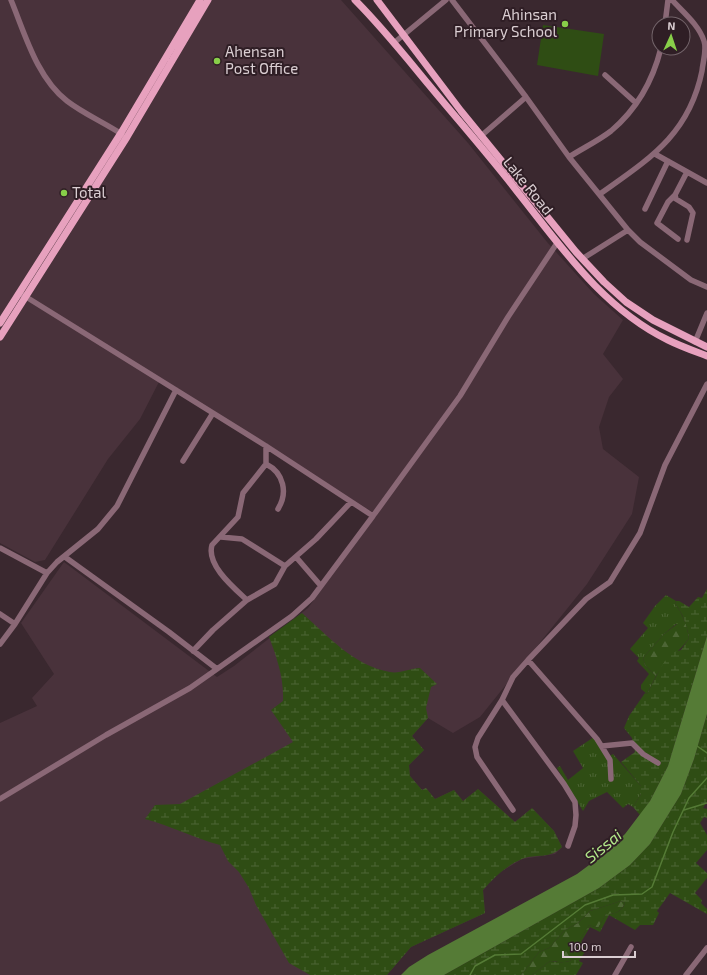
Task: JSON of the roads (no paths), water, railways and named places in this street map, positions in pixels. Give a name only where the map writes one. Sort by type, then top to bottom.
[{"type":"main road","points":[[124,135],[200,0]]},
{"type":"main road","points":[[0,337],[22,295],[208,0]]},
{"type":"main road","name":"Lake Road","points":[[355,0],[395,42],[557,243],[596,287],[624,312],[667,340],[707,356]]},
{"type":"main road","name":"Lake Road","points":[[377,0],[481,136],[582,259],[626,302],[653,320],[707,347]]},
{"type":"main road","points":[[0,323],[22,295]]},
{"type":"street","points":[[10,0],[40,69],[55,89],[68,101],[124,135]]},
{"type":"street","points":[[395,42],[446,0]]},
{"type":"street","points":[[452,0],[526,97],[569,157],[628,230],[640,242],[691,280],[707,287]]},
{"type":"street","points":[[666,16],[668,0]]},
{"type":"street","points":[[600,194],[655,154],[677,130],[689,109],[699,85],[706,46],[700,31],[672,0]]},
{"type":"street","points":[[569,157],[610,132],[636,103],[656,67],[659,56]]},
{"type":"street","points":[[606,76],[636,103]]},
{"type":"street","points":[[481,136],[526,97]]},
{"type":"street","points":[[655,154],[707,183]]},
{"type":"street","points":[[645,209],[668,161]]},
{"type":"street","points":[[678,239],[657,223],[668,202],[675,195],[687,172]]},
{"type":"street","points":[[675,195],[676,199],[689,207],[694,213],[687,240]]},
{"type":"street","points":[[582,259],[628,230]]},
{"type":"street","points":[[0,799],[106,735],[190,688],[292,616],[312,598],[460,396],[508,317],[557,243]]},
{"type":"street","points":[[22,295],[266,446],[373,516]]},
{"type":"street","points":[[695,342],[707,313]]},
{"type":"street","points":[[513,810],[477,757],[475,747],[478,738],[502,700],[513,677],[586,600],[610,582],[640,533],[665,465],[707,384]]},
{"type":"street","points":[[0,644],[16,624],[47,573],[98,529],[117,506],[176,390]]},
{"type":"street","points":[[183,461],[213,413]]},
{"type":"street","points":[[247,600],[231,586],[212,559],[210,551],[212,545],[238,517],[243,494],[266,464],[266,446]]},
{"type":"street","points":[[266,464],[276,471],[284,487],[282,503],[278,509]]},
{"type":"street","points":[[193,651],[213,630],[247,600],[276,584],[285,566],[326,530],[351,502]]},
{"type":"street","points":[[221,537],[242,540],[285,566]]},
{"type":"street","points":[[0,548],[47,573]]},
{"type":"street","points":[[65,557],[217,670]]},
{"type":"street","points":[[296,557],[321,586]]},
{"type":"street","points":[[0,614],[16,624]]},
{"type":"street","points":[[528,660],[583,722],[602,746],[610,760],[611,779]]},
{"type":"street","points":[[502,700],[564,784],[575,802],[575,826],[568,846]]},
{"type":"street","points":[[602,746],[632,742],[643,754],[658,763]]},
{"type":"street","points":[[615,975],[631,947]]},
{"type":"street","points":[[686,975],[707,948]]},
{"type":"waterway","points":[[697,746],[707,753]]},
{"type":"waterway","points":[[470,975],[475,966],[495,955],[521,954],[585,905],[613,895],[642,894],[652,887],[673,832],[689,798],[707,778]]},
{"type":"waterway","points":[[684,810],[707,803]]},
{"type":"place","name":"Ahinsan Primary School","points":[[565,24]]},
{"type":"place","name":"Ahensan Post Office","points":[[217,61]]},
{"type":"place","name":"Total","points":[[64,193]]},
{"type":"water label","name":"Sissai","points":[[603,846]]}]
